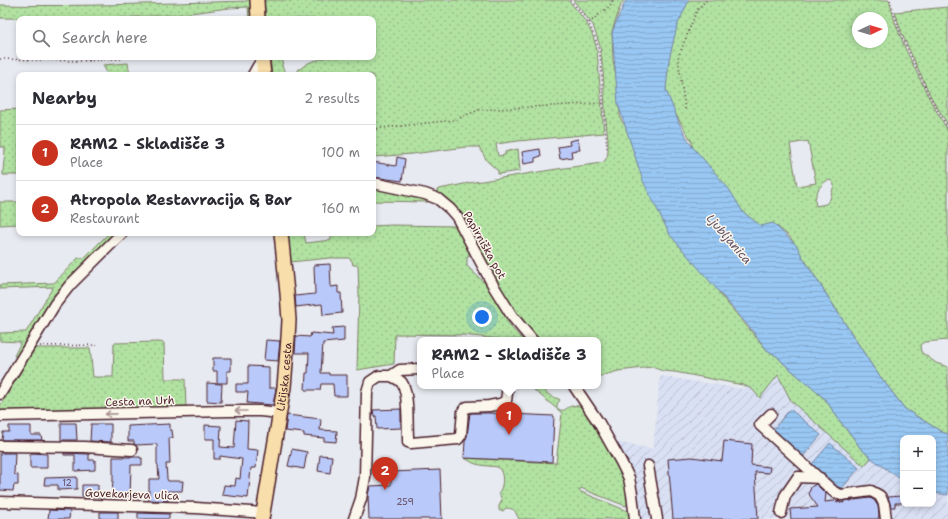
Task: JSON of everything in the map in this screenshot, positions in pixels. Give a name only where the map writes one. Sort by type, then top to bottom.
[{"type":"main road","points":[[257,0],[258,16]]},
{"type":"main road","points":[[262,60],[264,72]]},
{"type":"main road","name":"Litijska cesta","points":[[262,516],[284,387],[289,320],[281,236]]},
{"type":"street","points":[[255,72],[261,60]]},
{"type":"street","name":"Papirniška pot","points":[[376,184],[425,194],[438,199],[450,209],[457,217],[512,316],[530,337]]},
{"type":"street","points":[[0,394],[55,304],[70,285],[119,236]]},
{"type":"street","points":[[391,376],[400,370],[417,369]]},
{"type":"street","points":[[354,519],[361,499],[365,477],[367,392],[370,382],[379,376],[391,376],[401,381],[405,389],[408,442],[411,443],[458,439],[461,435],[464,409],[467,407],[500,404],[506,401],[510,389]]},
{"type":"street","points":[[576,389],[599,423],[629,478],[635,519]]},
{"type":"street","name":"Cesta na Urh","points":[[0,416],[229,410],[280,413]]},
{"type":"street","points":[[771,414],[760,426],[834,492],[841,495],[871,491],[880,496],[884,504],[886,519]]},
{"type":"street","points":[[0,446],[84,447],[132,450]]},
{"type":"street","points":[[648,466],[657,519]]},
{"type":"street","points":[[781,513],[785,496],[798,477],[820,478]]},
{"type":"street","name":"Govekarjeva ulica","points":[[0,502],[196,508],[262,516]]},
{"type":"path","points":[[570,0],[589,23],[598,46],[607,148],[606,154]]},
{"type":"path","points":[[589,23],[610,6],[613,0]]},
{"type":"path","points":[[685,109],[678,58],[697,10],[706,0]]},
{"type":"path","points":[[890,0],[901,34],[929,95],[948,128]]},
{"type":"path","points":[[0,59],[16,59]]},
{"type":"path","points":[[40,60],[101,60]]},
{"type":"path","points":[[376,130],[454,120],[479,110],[603,104]]},
{"type":"path","points":[[31,344],[43,346],[100,345]]},
{"type":"shaded area","points":[[778,357],[852,436],[861,449],[900,479],[900,507],[936,507],[936,493],[948,495],[948,519],[639,519],[635,477],[616,442],[653,449],[660,376],[744,389]]},
{"type":"green space","points":[[250,0],[252,16],[249,16],[248,7],[155,16],[16,16],[16,18],[0,18],[0,5],[93,5]]},
{"type":"green space","points":[[264,0],[568,0],[587,24],[595,43],[604,133],[496,144],[498,156],[505,155],[505,152],[518,149],[520,171],[498,174],[498,171],[487,161],[479,147],[466,147],[376,157],[376,72],[298,72],[298,70],[317,60],[376,60],[376,16],[266,16]]},
{"type":"green space","points":[[573,0],[624,0],[612,31],[613,61],[619,91],[620,116],[622,122],[630,129],[722,297],[767,350],[778,357],[825,399],[861,449],[871,458],[864,466],[791,401],[778,375],[760,398],[752,389],[743,385],[663,371],[652,367],[618,371],[601,376],[601,337],[537,337],[514,309],[499,286],[486,260],[458,212],[450,202],[437,193],[437,190],[439,189],[474,182],[604,162],[608,152],[608,140],[603,70],[600,46],[593,25]]},
{"type":"green space","points":[[688,0],[889,0],[895,22],[905,48],[930,100],[948,131],[948,340],[924,342],[920,345],[921,352],[936,363],[948,367],[948,434],[942,432],[905,409],[873,367],[790,237],[773,223],[761,226],[747,216],[693,152],[692,142],[667,96],[665,83],[668,44]],"holes":[[[808,141],[816,183],[797,186],[790,144]],[[828,180],[832,181],[834,185],[830,199],[826,204],[816,206],[815,198],[819,188]]]},
{"type":"green space","points":[[948,7],[948,125],[931,97],[902,34],[895,12]]},
{"type":"green space","points":[[270,60],[283,60],[282,66],[285,72],[272,72]]},
{"type":"green space","points":[[128,63],[130,72],[106,72],[103,65]]},
{"type":"green space","points":[[16,109],[16,175],[3,175],[5,147],[0,147],[0,110]]},
{"type":"green space","points":[[376,189],[415,196],[429,200],[428,202],[376,201]]},
{"type":"green space","points":[[0,202],[16,202],[16,224],[0,225]]},
{"type":"green space","points":[[376,226],[457,226],[468,248],[469,256],[467,256],[467,266],[490,288],[510,326],[520,337],[395,334],[394,364],[357,370],[359,295],[358,265],[353,265],[349,258],[330,258],[290,262],[286,236],[305,236],[306,243],[331,240],[331,236],[376,236]]},
{"type":"green space","points":[[106,236],[112,236],[71,276],[58,292],[18,356],[14,356],[20,342],[0,341],[0,333],[26,332],[53,287],[0,289],[0,285],[54,283],[78,258],[84,258]]},
{"type":"green space","points":[[114,343],[164,343],[165,379],[185,379],[186,409],[0,415],[0,406],[35,348],[90,348],[93,377],[113,377]]},
{"type":"green space","points":[[544,389],[553,397],[559,399],[557,408],[560,410],[575,406],[580,406],[583,409],[619,468],[625,485],[628,503],[626,506],[581,488],[579,491],[630,512],[631,519],[519,519],[515,511],[512,509],[506,508],[503,511],[499,510],[502,500],[499,493],[503,479],[498,467],[475,464],[464,458],[556,463],[562,413],[534,390]]},
{"type":"water","name":"Ljubljanica","points":[[626,0],[689,0],[677,26],[669,60],[666,90],[680,125],[691,145],[729,189],[743,212],[761,226],[773,223],[797,246],[803,258],[873,367],[905,409],[942,432],[948,434],[948,495],[936,493],[936,435],[900,435],[900,479],[871,458],[861,449],[825,399],[778,357],[767,350],[670,235],[643,181],[618,104],[612,32]]},
{"type":"water","points":[[790,409],[821,435],[803,456],[773,430]]},
{"type":"water","points":[[830,443],[859,468],[841,489],[812,464]]},
{"type":"building","points":[[578,139],[580,150],[571,151],[572,157],[560,159],[558,147],[570,145],[569,141]]},
{"type":"building","points":[[540,149],[541,156],[535,158],[535,162],[524,164],[522,152]]},
{"type":"building","points":[[397,157],[405,159],[402,181],[376,177],[376,163],[396,166]]},
{"type":"building","points":[[330,264],[331,287],[338,286],[338,293],[341,293],[342,313],[323,315],[322,304],[296,307],[295,296],[315,294],[314,265]]},
{"type":"building","points":[[344,327],[344,341],[323,343],[321,373],[329,373],[329,375],[347,375],[347,396],[334,396],[333,384],[321,384],[320,390],[305,390],[309,353],[295,353],[296,336],[310,337],[311,333],[333,335],[332,328]]},
{"type":"building","points":[[266,340],[280,341],[278,361],[264,360]]},
{"type":"building","points":[[213,358],[231,358],[231,371],[227,371],[227,383],[217,383],[217,371],[213,371]]},
{"type":"building","points":[[248,366],[269,367],[269,388],[276,388],[273,405],[247,403],[248,392],[236,392],[236,384],[248,384]]},
{"type":"building","points":[[207,383],[222,384],[221,402],[207,401]]},
{"type":"building","points":[[401,409],[401,428],[377,429],[376,416],[374,416],[373,410]]},
{"type":"building","points":[[470,413],[554,416],[552,462],[464,458],[465,441]]},
{"type":"building","points":[[287,415],[321,419],[320,430],[337,431],[336,442],[324,441],[324,438],[304,436],[304,433],[285,431]]},
{"type":"building","points":[[236,420],[248,421],[247,449],[258,450],[256,468],[251,468],[248,498],[222,495],[224,485],[235,486],[236,478],[240,479],[242,459],[220,456],[220,459],[214,459],[214,439],[205,439],[205,425],[221,426],[220,447],[234,448]]},
{"type":"building","points":[[61,423],[76,423],[77,440],[61,440]]},
{"type":"building","points":[[91,424],[111,424],[111,442],[90,441]]},
{"type":"building","points":[[170,424],[170,430],[172,430],[173,438],[169,438],[170,464],[166,464],[167,479],[168,481],[183,481],[182,491],[168,491],[168,501],[149,500],[149,479],[159,479],[157,444],[136,445],[134,444],[134,441],[128,441],[128,426]]},
{"type":"building","points":[[9,426],[31,426],[31,435],[41,435],[42,440],[2,440],[3,432],[9,432]]},
{"type":"building","points":[[724,441],[752,444],[751,465],[770,467],[769,473],[755,472],[758,519],[673,519],[668,459],[692,457],[722,461]]},
{"type":"building","points":[[292,449],[307,452],[304,469],[288,466]]},
{"type":"building","points":[[0,453],[15,453],[14,474],[18,475],[18,485],[14,485],[13,491],[0,490]]},
{"type":"building","points":[[64,453],[89,454],[89,460],[95,460],[95,470],[75,471],[75,455],[64,455]]},
{"type":"building","points":[[30,454],[47,454],[47,468],[30,468]]},
{"type":"building","points":[[320,455],[332,456],[330,473],[318,471]]},
{"type":"building","points":[[113,457],[142,458],[142,465],[131,465],[130,496],[112,495]]},
{"type":"building","points":[[440,470],[442,519],[369,519],[368,495],[370,486],[391,485],[391,472]]},
{"type":"building","points":[[77,477],[77,489],[58,490],[58,485],[44,485],[45,478]]},
{"type":"building","points":[[816,484],[826,494],[825,502],[834,501],[844,503],[843,501],[870,498],[874,500],[878,506],[878,519],[791,519],[790,509],[818,507],[809,493],[811,487]]},
{"type":"building","points":[[82,485],[98,485],[98,497],[82,497]]},
{"type":"building","points":[[900,496],[900,503],[895,503],[895,507],[891,507],[888,497]]},
{"type":"building","points":[[49,510],[70,511],[69,519],[48,519]]},
{"type":"building","points":[[100,512],[118,512],[118,519],[100,519]]},
{"type":"building","points":[[138,513],[169,514],[169,519],[138,519]]},
{"type":"place","name":"RAM2 - Skladišče 3","points":[[509,435]]},
{"type":"place","name":"Atropola Restavracija & Bar","points":[[385,490]]}]
